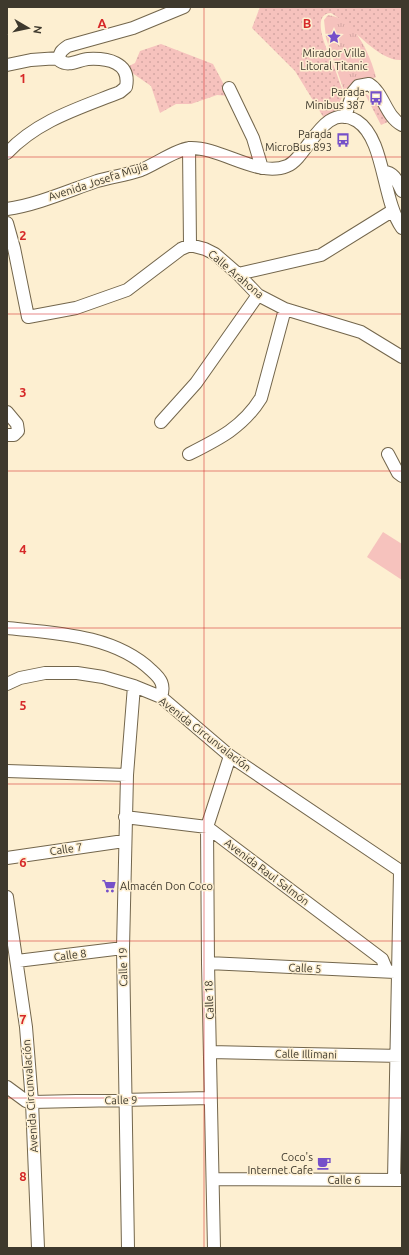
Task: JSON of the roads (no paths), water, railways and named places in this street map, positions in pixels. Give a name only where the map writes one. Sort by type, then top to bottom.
[{"type":"street","points":[[59,58],[62,50],[68,46],[133,28],[184,7]]},
{"type":"street","points":[[7,66],[31,60],[59,58]]},
{"type":"street","points":[[7,153],[36,127],[53,118],[120,92],[126,87],[127,75],[125,70],[117,63],[105,60],[87,59],[67,64],[60,61],[59,58]]},
{"type":"street","points":[[345,117],[353,92],[358,86],[369,84],[376,92],[392,118],[402,125]]},
{"type":"street","points":[[228,88],[253,138],[262,168]]},
{"type":"street","points":[[7,223],[14,248],[28,318],[76,308],[127,290],[163,262],[190,246],[189,148],[204,149],[262,168],[277,168],[287,166],[295,161],[310,139],[323,126],[335,119],[345,117],[351,118],[366,128],[371,137],[392,211],[402,228]]},
{"type":"street","name":"Avenida Josefa Mujía","points":[[7,210],[107,178],[141,170],[189,148]]},
{"type":"street","points":[[382,172],[387,172],[395,177],[402,192]]},
{"type":"street","points":[[238,274],[321,255],[392,211]]},
{"type":"street","name":"Calle Arahona","points":[[190,246],[205,249],[215,254],[258,294],[284,310],[362,332],[402,357]]},
{"type":"street","points":[[161,422],[196,383],[258,294]]},
{"type":"street","points":[[189,454],[223,436],[243,421],[255,408],[261,398],[284,310]]},
{"type":"street","points":[[7,412],[17,424],[18,431],[14,435],[7,435]]},
{"type":"street","points":[[388,454],[398,473],[402,476]]},
{"type":"street","points":[[7,628],[95,640],[119,648],[145,664],[160,679],[163,690],[160,697]]},
{"type":"street","name":"Avenida Circunvalación","points":[[7,684],[20,678],[45,673],[77,673],[103,677],[134,686],[160,697],[230,756],[401,872]]},
{"type":"street","name":"Calle 19","points":[[128,1248],[127,1100],[123,948],[124,841],[134,686]]},
{"type":"street","name":"Calle 18","points":[[214,1248],[210,1098],[207,827],[230,756]]},
{"type":"street","points":[[7,771],[127,776]]},
{"type":"street","name":"Avenida Raul Salmón","points":[[126,817],[207,827],[382,959],[396,972]]},
{"type":"street","name":"Calle 7","points":[[7,858],[124,841]]},
{"type":"street","points":[[398,1180],[399,1056],[396,972],[401,872]]},
{"type":"street","name":"Avenida Circunvalación","points":[[7,897],[9,920],[17,961],[26,1027],[32,1102],[38,1248]]},
{"type":"street","name":"Calle 8","points":[[17,961],[123,948]]},
{"type":"street","name":"Calle 5","points":[[208,963],[396,972]]},
{"type":"street","name":"Calle Illimani","points":[[210,1052],[399,1056]]},
{"type":"street","points":[[7,1087],[26,1101],[32,1102]]},
{"type":"street","name":"Calle 9","points":[[32,1102],[210,1098]]},
{"type":"street","name":"Calle 6","points":[[213,1179],[398,1180]]},
{"type":"place","name":"Mirador Villa Litoral Titanic","points":[[334,37]]},
{"type":"place","name":"Parada Minibus 387","points":[[376,98]]},
{"type":"place","name":"Parada MicroBus 893","points":[[343,140]]},
{"type":"place","name":"Almacén Don Coco","points":[[109,886]]},
{"type":"place","name":"Coco's Internet Cafe","points":[[324,1163]]}]
